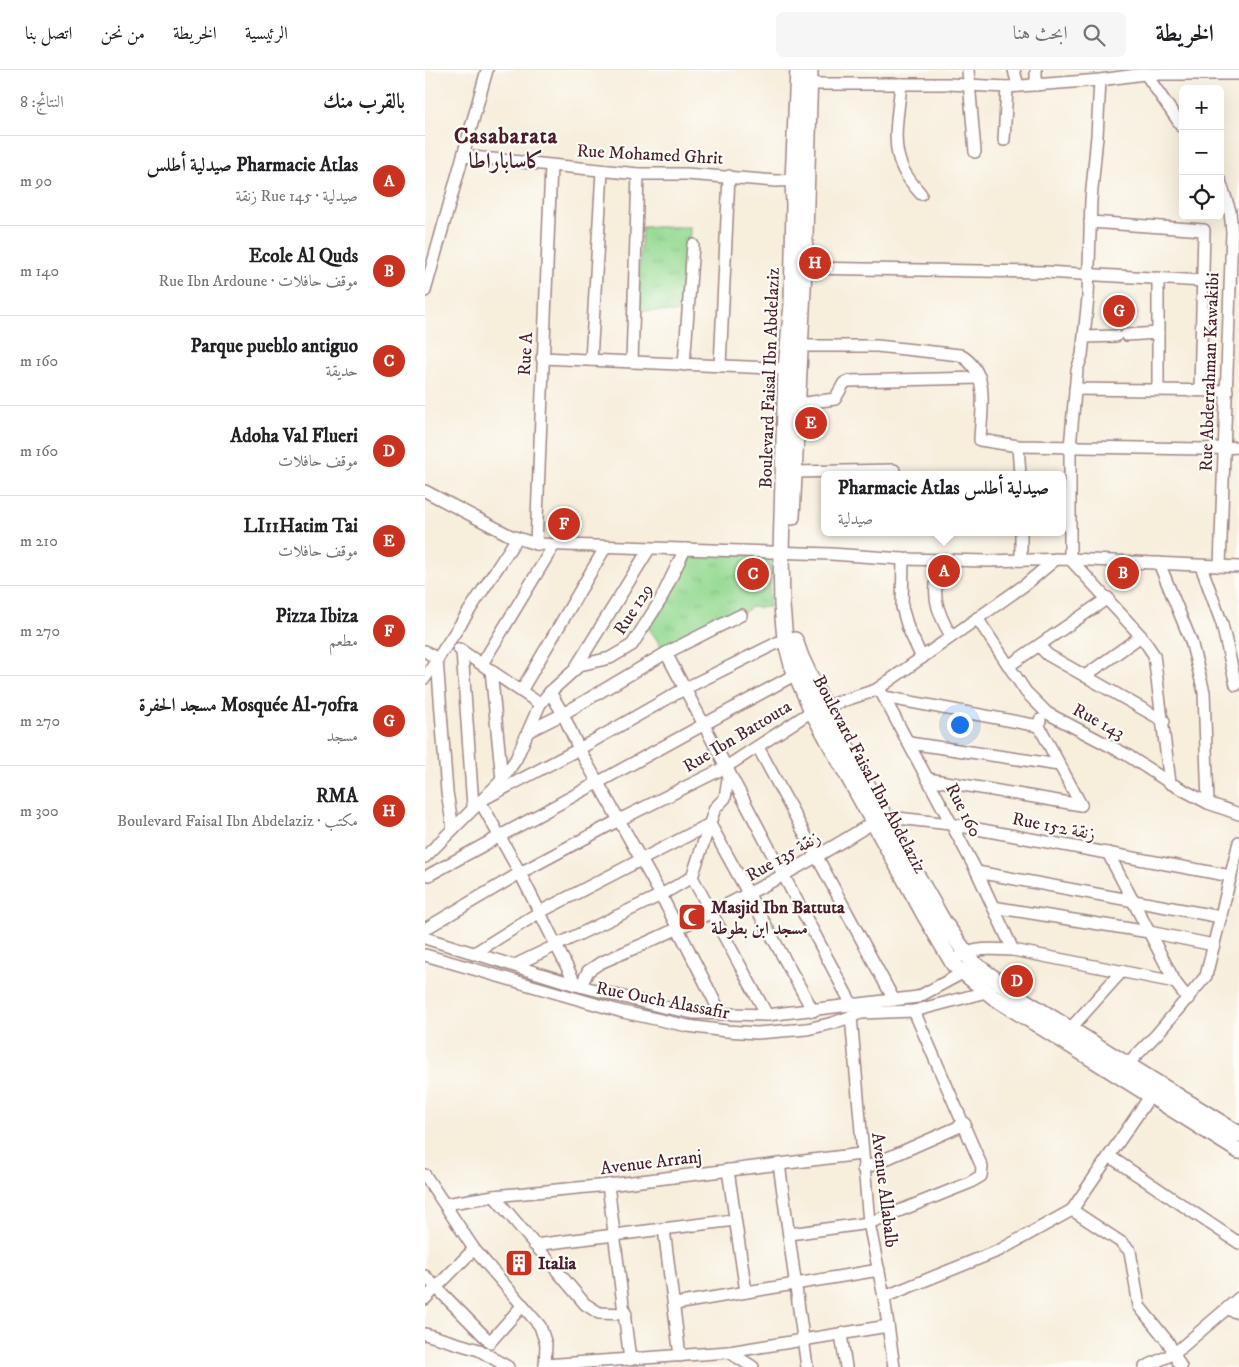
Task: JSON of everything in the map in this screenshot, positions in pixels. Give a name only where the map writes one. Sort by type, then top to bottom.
[{"type":"main road","name":"Boulevard Faisal Ibn Abdelaziz","points":[[797,70],[799,180],[804,268],[799,346],[793,369],[798,404],[794,472],[785,553],[796,643],[818,709],[871,819],[957,967],[986,992],[1154,1090],[1239,1134]]},
{"type":"main road","name":"Boulevard Faisal Ibn Abdelaziz","points":[[809,77],[799,180],[794,205],[793,369],[782,606],[785,639],[796,674],[887,817],[939,915],[976,966],[997,983],[1127,1065],[1154,1090],[1239,1151]]},
{"type":"street","points":[[425,291],[428,266],[463,156],[487,70]]},
{"type":"street","points":[[968,70],[975,152]]},
{"type":"street","points":[[1004,140],[1014,70]]},
{"type":"street","points":[[1036,70],[1036,85]]},
{"type":"street","points":[[809,77],[901,84],[1012,87],[1036,85],[1085,76],[1100,80],[1144,72],[1239,74]]},
{"type":"street","points":[[1144,72],[1179,122]]},
{"type":"street","points":[[1100,80],[1090,222],[1085,337],[1077,370],[1070,447],[1071,559],[1141,636],[1154,655],[1171,783]]},
{"type":"street","points":[[901,84],[896,132],[898,155],[902,168],[921,194]]},
{"type":"street","name":"Rue Mohamed Ghrit","points":[[463,156],[638,174],[799,180]]},
{"type":"street","name":"Rue A","points":[[536,544],[551,166]]},
{"type":"street","points":[[591,360],[603,170]]},
{"type":"street","points":[[632,362],[638,174]]},
{"type":"street","points":[[720,366],[729,176]]},
{"type":"street","name":"Rue Abderrahman Kawakibi","points":[[1220,566],[1227,391],[1234,331],[1231,224],[1229,204],[1224,191]]},
{"type":"street","points":[[1090,222],[1204,230],[1200,390]]},
{"type":"street","points":[[684,365],[693,245]]},
{"type":"street","points":[[804,268],[1089,274],[1204,280]]},
{"type":"street","points":[[1158,278],[1158,389]]},
{"type":"street","points":[[1085,337],[1158,333]]},
{"type":"street","points":[[799,346],[877,346],[950,352],[970,361],[980,378],[980,440],[1018,446],[1203,449],[1224,446],[1239,447]]},
{"type":"street","points":[[542,358],[793,369]]},
{"type":"street","points":[[798,404],[835,399],[844,383],[849,381],[980,378]]},
{"type":"street","points":[[1075,388],[1227,391]]},
{"type":"street","points":[[1018,446],[1020,471]]},
{"type":"street","points":[[844,471],[894,470]]},
{"type":"street","points":[[794,472],[821,471]]},
{"type":"street","points":[[425,491],[517,538],[536,544],[903,559],[1071,559],[1239,568]]},
{"type":"street","points":[[1021,536],[1021,560]]},
{"type":"street","points":[[425,678],[517,538]]},
{"type":"street","points":[[502,780],[486,667],[554,545]]},
{"type":"street","points":[[521,691],[605,548]]},
{"type":"street","points":[[574,670],[649,549]]},
{"type":"street","name":"Rue 129","points":[[426,855],[502,780],[516,759],[540,704],[550,692],[574,670],[588,662],[620,654],[632,645],[660,602],[685,549]]},
{"type":"street","points":[[903,559],[901,607],[908,628],[922,658]]},
{"type":"street","name":"Rue Ibn Battouta","points":[[425,929],[520,873],[619,820],[727,770],[758,747],[818,709],[869,693],[882,692],[922,658],[1026,584],[1056,559]]},
{"type":"street","points":[[940,560],[934,593],[938,613],[951,636]]},
{"type":"street","points":[[1159,563],[1191,641],[1204,692],[1208,802]]},
{"type":"street","points":[[1201,566],[1222,624],[1236,685]]},
{"type":"street","points":[[1009,665],[1108,598]]},
{"type":"street","points":[[529,731],[563,714],[666,653],[741,615]]},
{"type":"street","name":"Rue 143","points":[[977,618],[1026,692],[1042,709],[1127,755],[1171,783],[1208,802],[1239,814]]},
{"type":"street","points":[[1085,676],[1141,636]]},
{"type":"street","points":[[477,803],[579,749],[684,688],[785,639]]},
{"type":"street","points":[[449,641],[540,704]]},
{"type":"street","points":[[1039,646],[1048,655],[1164,721]]},
{"type":"street","points":[[425,651],[437,659]]},
{"type":"street","points":[[462,651],[477,803],[520,873],[555,944],[579,985]]},
{"type":"street","points":[[666,653],[851,1003]]},
{"type":"street","points":[[437,659],[447,792],[453,829]]},
{"type":"street","points":[[429,875],[599,783],[703,723],[796,674]]},
{"type":"street","points":[[550,692],[563,714],[579,749],[661,895],[721,1014]]},
{"type":"street","points":[[882,692],[1039,726]]},
{"type":"street","name":"Rue 160","points":[[882,692],[977,872],[1013,950]]},
{"type":"street","points":[[928,779],[1081,805],[1039,726],[1042,709]]},
{"type":"street","points":[[909,743],[1059,765]]},
{"type":"street","points":[[758,747],[894,1000]]},
{"type":"street","points":[[515,966],[555,944],[661,895],[692,877],[715,807],[725,798],[727,770]]},
{"type":"street","name":"Rue 152 زنقة","points":[[871,819],[887,817],[951,824],[1231,876]]},
{"type":"street","name":"Rue 135 زنقة","points":[[579,985],[588,971],[599,963],[679,929],[749,895],[818,857],[871,819]]},
{"type":"street","points":[[473,954],[540,912],[642,861],[710,824]]},
{"type":"street","points":[[710,824],[813,1010]]},
{"type":"street","points":[[1127,1065],[1188,999],[1206,976],[1239,842]]},
{"type":"street","points":[[1108,854],[1134,900],[1175,982],[1188,999]]},
{"type":"street","points":[[977,872],[1221,917]]},
{"type":"street","points":[[692,877],[767,1015]]},
{"type":"street","points":[[993,907],[1149,932],[1214,946]]},
{"type":"street","name":"Rue Ouch Alassafir","points":[[425,938],[579,985],[659,1006],[695,1013],[767,1015],[813,1010],[851,1003],[894,1000],[923,995],[957,967],[976,966]]},
{"type":"street","points":[[957,967],[966,953],[990,948],[1013,950],[1175,982]]},
{"type":"street","name":"Rue Ouch Alassafir","points":[[425,955],[592,1004],[706,1029],[757,1033],[792,1031],[833,1023],[851,1016],[885,1011],[914,1011],[986,992]]},
{"type":"street","points":[[1070,1029],[1122,971]]},
{"type":"street","points":[[790,1234],[869,1223],[969,1184],[981,1176],[982,1167],[965,1124],[914,1011]]},
{"type":"street","name":"Avenue Allabalb","points":[[851,1016],[861,1154],[869,1223],[879,1270],[894,1367]]},
{"type":"street","points":[[883,1297],[1000,1250],[1072,1210],[1154,1090]]},
{"type":"street","points":[[863,1169],[965,1124]]},
{"type":"street","name":"Avenue Arranj","points":[[445,1204],[493,1196],[609,1185],[861,1154]]},
{"type":"street","points":[[1109,1156],[1239,1243]]},
{"type":"street","points":[[779,1164],[807,1367]]},
{"type":"street","points":[[728,1170],[746,1292]]},
{"type":"street","points":[[425,1175],[474,1249],[540,1326],[544,1335],[545,1366],[630,1360],[660,1363],[680,1356],[729,1352],[888,1326]]},
{"type":"street","points":[[609,1185],[626,1314],[630,1360]]},
{"type":"street","points":[[493,1196],[585,1304],[607,1314],[626,1314]]},
{"type":"street","points":[[1072,1210],[1130,1250],[1139,1306],[1175,1353],[1181,1367]]},
{"type":"street","points":[[534,1245],[735,1220]]},
{"type":"street","points":[[664,1229],[675,1304],[680,1356]]},
{"type":"street","points":[[425,1299],[474,1249]]},
{"type":"street","points":[[675,1304],[879,1270]]},
{"type":"street","points":[[425,1276],[490,1342],[523,1305]]},
{"type":"street","points":[[1145,1367],[1175,1353],[1239,1298]]},
{"type":"street","points":[[1227,1309],[1239,1313]]},
{"type":"street","points":[[425,1334],[479,1350],[508,1367]]},
{"type":"street","points":[[841,1334],[846,1367]]},
{"type":"street","points":[[729,1352],[753,1367]]},
{"type":"green space","points":[[642,227],[690,227],[686,313],[637,310]]},
{"type":"green space","points":[[685,549],[771,557],[769,607],[751,607],[741,615],[666,653],[646,624]]},
{"type":"place","name":"RMA","points":[[815,263]]},
{"type":"place","name":"Mosquée Al-7ofra مسجد الحفرة","points":[[1119,311]]},
{"type":"place","name":"LI11Hatim Tai","points":[[811,423]]},
{"type":"place","name":"Pizza Ibiza","points":[[564,524]]},
{"type":"place","name":"Pharmacie Atlas صيدلية أطلس","points":[[944,571]]},
{"type":"place","name":"Ecole Al Quds","points":[[1123,573]]},
{"type":"place","name":"Parque pueblo antiguo","points":[[753,574]]},
{"type":"place","name":"Masjid Ibn Battuta مسجد ابن بطوطة","points":[[692,917]]},
{"type":"place","name":"Adoha Val Flueri","points":[[1017,981]]},
{"type":"place","name":"Italia","points":[[519,1263]]},
{"type":"district","name":"Casabarata كاساباراطا","points":[[506,148]]}]
